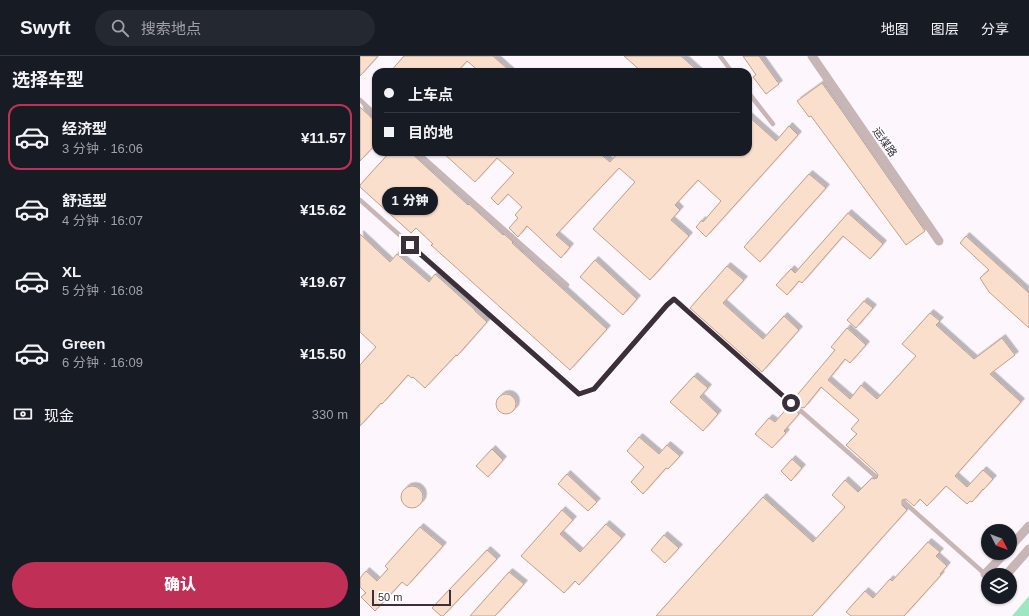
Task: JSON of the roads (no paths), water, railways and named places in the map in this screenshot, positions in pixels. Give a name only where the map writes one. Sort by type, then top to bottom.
[{"type":"street","name":"运煤路","points":[[812,56],[940,241]]},
{"type":"street","points":[[1017,539],[1029,526]]},
{"type":"street","points":[[1012,568],[1029,549]]},
{"type":"street","points":[[992,568],[999,560]]},
{"type":"lane","points":[[720,56],[729,68]]},
{"type":"lane","points":[[752,97],[773,124]]},
{"type":"lane","points":[[360,100],[372,111]]},
{"type":"lane","points":[[422,156],[567,285]]},
{"type":"lane","points":[[360,200],[579,394],[594,389],[667,305],[674,299],[791,403]]},
{"type":"lane","points":[[801,411],[874,475]]},
{"type":"lane","points":[[905,503],[981,570]]}]
